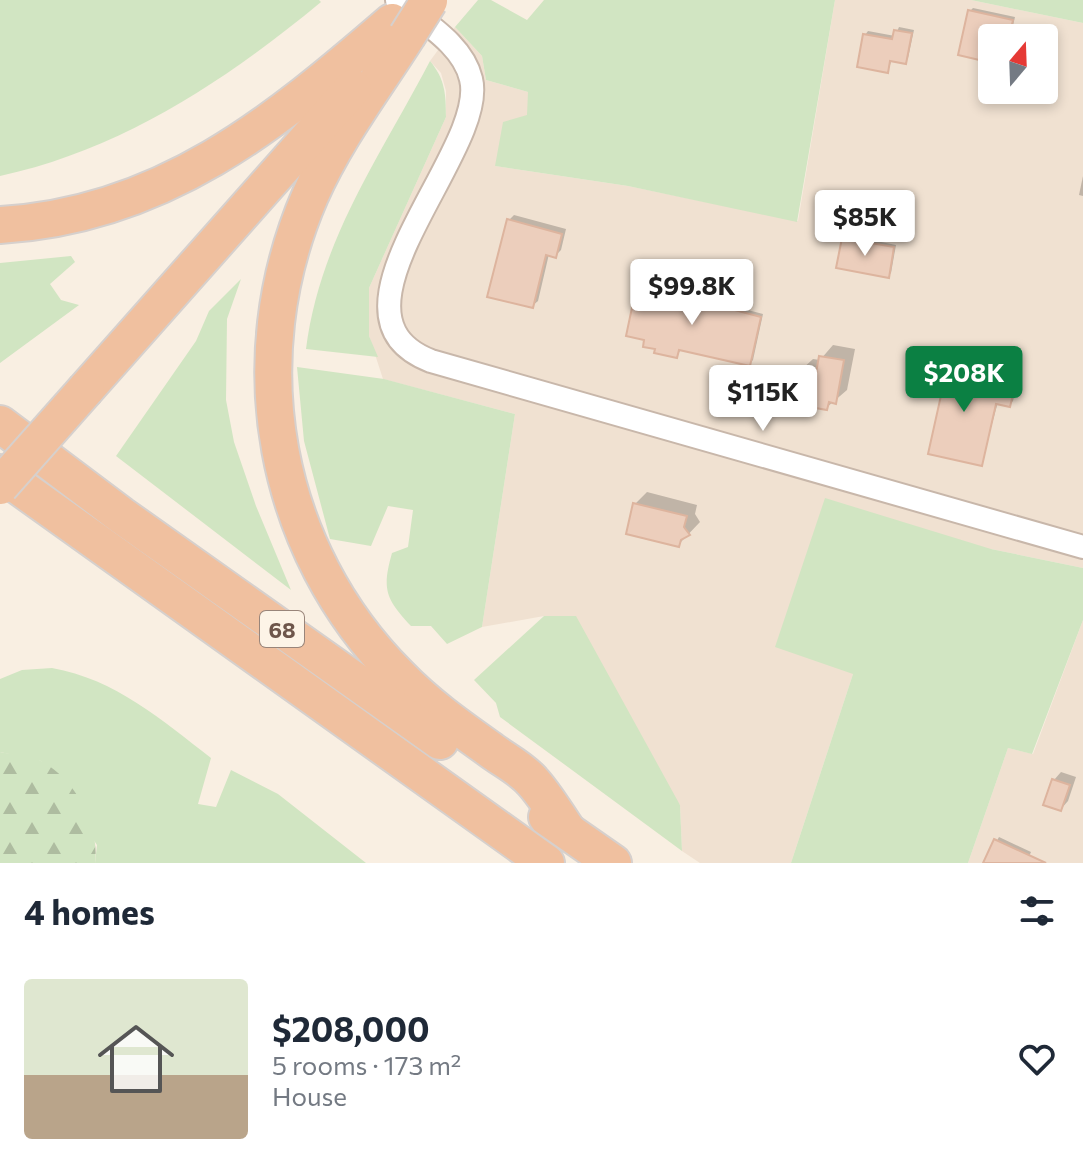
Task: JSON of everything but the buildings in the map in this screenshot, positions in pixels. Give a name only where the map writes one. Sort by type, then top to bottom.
[{"type":"highway","points":[[0,225],[41,220],[108,205],[211,162],[292,107],[430,0]]},
{"type":"highway","points":[[0,486],[404,18]]},
{"type":"highway","points":[[404,18],[324,167],[292,244],[281,282],[271,359],[272,398],[280,460],[298,520],[313,556],[353,622],[424,700],[531,780],[567,830]]},
{"type":"highway","name":"68","points":[[0,424],[121,515],[613,863]]},
{"type":"highway","name":"68","points":[[0,473],[546,863]]},
{"type":"street","points":[[404,18],[460,54],[467,66],[473,94],[467,120],[433,186],[390,288],[392,323],[411,351],[431,361],[1083,547]]},
{"type":"shaded area","points":[[835,0],[971,0],[1083,23],[1083,568],[991,549],[853,674],[791,863],[700,863],[682,851],[680,805],[544,616],[482,627],[515,414],[383,379],[369,336],[369,288],[446,117],[446,91],[441,73],[430,61],[455,27],[482,56],[486,80],[528,92],[528,115],[495,166],[628,186],[798,221]]},
{"type":"shaded area","points":[[1083,620],[1083,863],[968,863],[1008,748],[1033,754]]},
{"type":"green space","points":[[0,0],[321,2],[248,58],[171,108],[88,149],[0,176]]},
{"type":"green space","points":[[478,0],[491,0],[527,20],[544,0],[835,0],[797,222],[628,186],[495,166],[503,122],[527,115],[528,92],[486,80],[482,56],[455,27]]},
{"type":"green space","points":[[971,0],[1083,0],[1083,23]]},
{"type":"green space","points":[[430,61],[444,87],[446,117],[369,288],[369,336],[378,357],[306,349],[313,309],[338,235],[372,165]]},
{"type":"green space","points":[[71,256],[75,262],[50,284],[61,300],[79,305],[0,363],[0,263]]},
{"type":"green space","points":[[241,279],[227,319],[226,400],[234,442],[256,506],[291,590],[116,456],[196,341],[209,311]]},
{"type":"green space","points":[[297,367],[384,379],[515,414],[482,627],[447,644],[431,626],[411,626],[391,600],[387,585],[389,565],[392,553],[408,547],[413,510],[388,506],[371,546],[330,539],[304,441]]},
{"type":"green space","points":[[825,498],[991,549],[1083,568],[1083,620],[1032,754],[1008,748],[968,863],[791,863],[853,674],[775,647]]},
{"type":"green space","points":[[544,616],[576,616],[680,805],[682,851],[500,717],[496,703],[474,680]]},
{"type":"green space","points":[[52,668],[75,673],[117,691],[211,758],[198,804],[216,807],[231,770],[278,794],[366,863],[95,863],[97,845],[41,761],[0,752],[0,679],[22,670]]},
{"type":"green space","points":[[0,752],[39,760],[66,780],[89,819],[94,834],[95,863],[0,863]]}]
